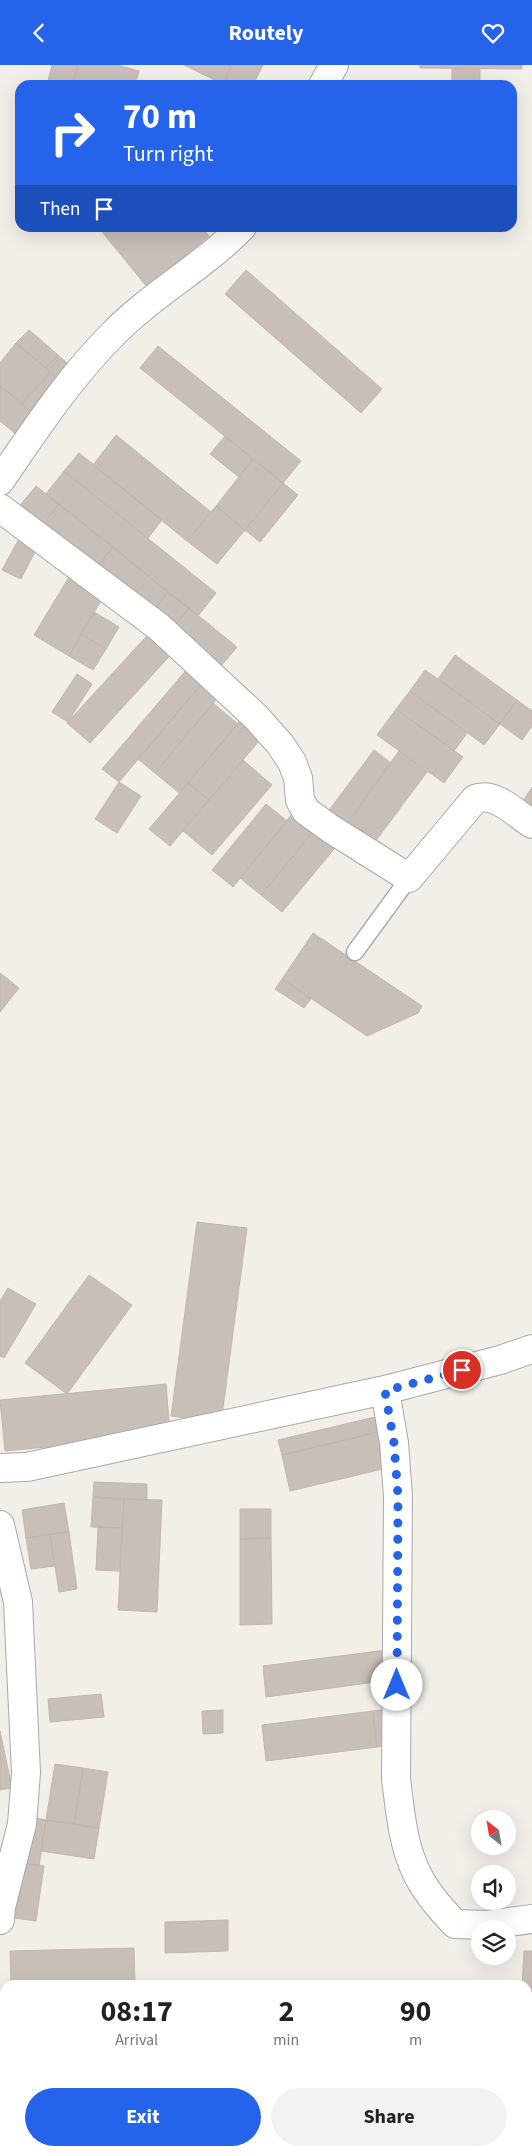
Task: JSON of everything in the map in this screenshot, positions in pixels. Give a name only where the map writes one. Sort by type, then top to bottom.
[{"type":"street","points":[[326,80],[334,65]]},
{"type":"street","points":[[0,481],[47,412],[82,367],[114,333],[236,232]]},
{"type":"street","points":[[0,508],[159,627],[256,717],[280,744],[292,762],[298,779],[300,800],[306,811],[409,878],[475,799],[488,797],[496,799],[532,824]]},
{"type":"street","points":[[500,1359],[532,1337]]},
{"type":"street","points":[[0,1468],[27,1467],[385,1391],[532,1349]]},
{"type":"street","points":[[385,1391],[394,1443],[398,1496],[396,1779],[403,1825],[414,1867],[436,1904],[455,1923],[487,1925],[532,1919]]},
{"type":"street","points":[[0,1525],[18,1601],[26,1773],[22,1824],[1,1907],[0,1920]]},
{"type":"lane","points":[[355,952],[409,878]]},
{"type":"building","points":[[52,65],[78,65],[74,80],[48,80]]},
{"type":"building","points":[[78,65],[117,65],[139,71],[136,80],[74,80]]},
{"type":"building","points":[[184,65],[232,65],[225,80],[215,80]]},
{"type":"building","points":[[232,65],[263,65],[256,80],[225,80]]},
{"type":"building","points":[[420,65],[522,65],[522,69],[420,68]]},
{"type":"building","points":[[452,68],[480,69],[480,80],[452,80]]},
{"type":"building","points":[[102,232],[206,232],[209,236],[147,287]]},
{"type":"building","points":[[246,270],[382,389],[361,413],[225,294]]},
{"type":"building","points":[[29,330],[58,355],[46,368],[16,343]]},
{"type":"building","points":[[16,343],[50,372],[22,404],[0,385],[0,363]]},
{"type":"building","points":[[158,346],[301,461],[283,483],[140,368]]},
{"type":"building","points":[[58,355],[76,371],[64,384],[46,368]]},
{"type":"building","points":[[50,372],[64,384],[36,416],[22,404]]},
{"type":"building","points":[[0,385],[39,419],[22,439],[0,421]]},
{"type":"building","points":[[116,435],[211,512],[187,541],[93,465]]},
{"type":"building","points":[[225,436],[253,459],[239,477],[210,454]]},
{"type":"building","points":[[79,453],[162,520],[148,538],[64,471]]},
{"type":"building","points":[[253,459],[283,483],[245,530],[216,506]]},
{"type":"building","points":[[64,471],[216,593],[198,616],[46,494]]},
{"type":"building","points":[[283,483],[298,495],[260,542],[245,530]]},
{"type":"building","points":[[36,486],[59,504],[40,528],[17,509]]},
{"type":"building","points":[[59,504],[113,547],[94,571],[40,528]]},
{"type":"building","points":[[216,506],[245,530],[217,564],[187,541]]},
{"type":"building","points":[[21,535],[39,544],[21,579],[2,570]]},
{"type":"building","points":[[113,547],[168,592],[150,615],[94,571]]},
{"type":"building","points":[[72,572],[106,592],[69,656],[34,635]]},
{"type":"building","points":[[168,592],[189,608],[173,628],[153,612]]},
{"type":"building","points":[[189,608],[237,647],[221,666],[173,628]]},
{"type":"building","points":[[94,612],[119,627],[106,649],[81,634]]},
{"type":"building","points":[[154,628],[176,649],[90,743],[67,723]]},
{"type":"building","points":[[81,634],[106,649],[93,670],[69,656]]},
{"type":"building","points":[[455,655],[517,700],[500,724],[438,679]]},
{"type":"building","points":[[188,668],[204,681],[119,782],[102,769]]},
{"type":"building","points":[[425,670],[500,724],[484,745],[410,691]]},
{"type":"building","points":[[77,674],[92,684],[68,722],[52,712]]},
{"type":"building","points":[[204,681],[220,695],[155,773],[138,759]]},
{"type":"building","points":[[410,691],[467,733],[454,751],[396,709]]},
{"type":"building","points":[[517,700],[532,711],[532,726],[522,740],[500,724]]},
{"type":"building","points":[[213,703],[238,724],[179,793],[155,773]]},
{"type":"building","points":[[396,709],[463,757],[444,783],[377,735]]},
{"type":"building","points":[[243,717],[264,735],[209,800],[188,783]]},
{"type":"building","points":[[374,750],[391,763],[345,826],[327,813]]},
{"type":"building","points":[[399,751],[427,772],[372,846],[345,826]]},
{"type":"building","points":[[243,760],[272,785],[212,855],[183,831]]},
{"type":"building","points":[[119,782],[141,796],[117,833],[95,819]]},
{"type":"building","points":[[188,783],[209,800],[170,846],[149,829]]},
{"type":"building","points":[[532,787],[532,812],[521,804]]},
{"type":"building","points":[[266,804],[287,821],[233,887],[212,870]]},
{"type":"building","points":[[297,808],[318,826],[261,895],[240,878]]},
{"type":"building","points":[[318,826],[339,843],[282,912],[261,895]]},
{"type":"building","points":[[313,933],[422,1006],[418,1013],[367,1036],[282,979]]},
{"type":"building","points":[[0,973],[19,988],[0,1012]]},
{"type":"building","points":[[282,979],[311,999],[304,1008],[275,989]]},
{"type":"building","points":[[197,1222],[247,1228],[221,1423],[171,1416]]},
{"type":"building","points":[[89,1275],[132,1305],[67,1394],[25,1363]]},
{"type":"building","points":[[8,1288],[36,1304],[4,1358],[0,1356],[0,1301]]},
{"type":"building","points":[[166,1384],[170,1435],[5,1451],[0,1400]]},
{"type":"building","points":[[375,1417],[379,1432],[282,1455],[278,1440]]},
{"type":"building","points":[[379,1432],[387,1468],[290,1491],[282,1455]]},
{"type":"building","points":[[94,1482],[147,1484],[147,1500],[93,1497]]},
{"type":"building","points":[[93,1497],[124,1499],[122,1528],[91,1527]]},
{"type":"building","points":[[124,1499],[162,1500],[157,1612],[118,1610]]},
{"type":"building","points":[[64,1503],[69,1532],[26,1538],[22,1510]]},
{"type":"building","points":[[240,1509],[271,1509],[271,1538],[240,1539]]},
{"type":"building","points":[[98,1527],[122,1528],[120,1571],[96,1570]]},
{"type":"building","points":[[69,1532],[77,1589],[59,1592],[50,1534]]},
{"type":"building","points":[[50,1534],[55,1566],[31,1569],[26,1538]]},
{"type":"building","points":[[271,1538],[272,1624],[240,1625],[240,1539]]},
{"type":"building","points":[[386,1650],[390,1680],[266,1697],[263,1666]]},
{"type":"building","points":[[101,1694],[104,1717],[50,1722],[48,1699]]},
{"type":"building","points":[[391,1709],[395,1745],[377,1747],[373,1711]]},
{"type":"building","points":[[223,1710],[223,1733],[203,1734],[202,1711]]},
{"type":"building","points":[[373,1711],[377,1747],[266,1761],[262,1725]]},
{"type":"building","points":[[0,1731],[12,1788],[0,1790]]},
{"type":"building","points":[[55,1764],[83,1768],[74,1824],[46,1820]]},
{"type":"building","points":[[83,1768],[108,1772],[99,1828],[74,1824]]},
{"type":"building","points":[[31,1817],[46,1820],[39,1866],[24,1863]]},
{"type":"building","points":[[46,1820],[99,1828],[94,1859],[41,1851]]},
{"type":"building","points":[[24,1863],[44,1866],[36,1921],[15,1918]]},
{"type":"building","points":[[228,1920],[228,1951],[165,1953],[165,1922]]},
{"type":"building","points":[[134,1948],[135,1980],[11,1980],[10,1951]]},
{"type":"building","points":[[524,1951],[532,1951],[532,1980],[522,1980]]},
{"type":"route","points":[[397,1685],[398,1496],[394,1443],[385,1391],[462,1370]]}]
